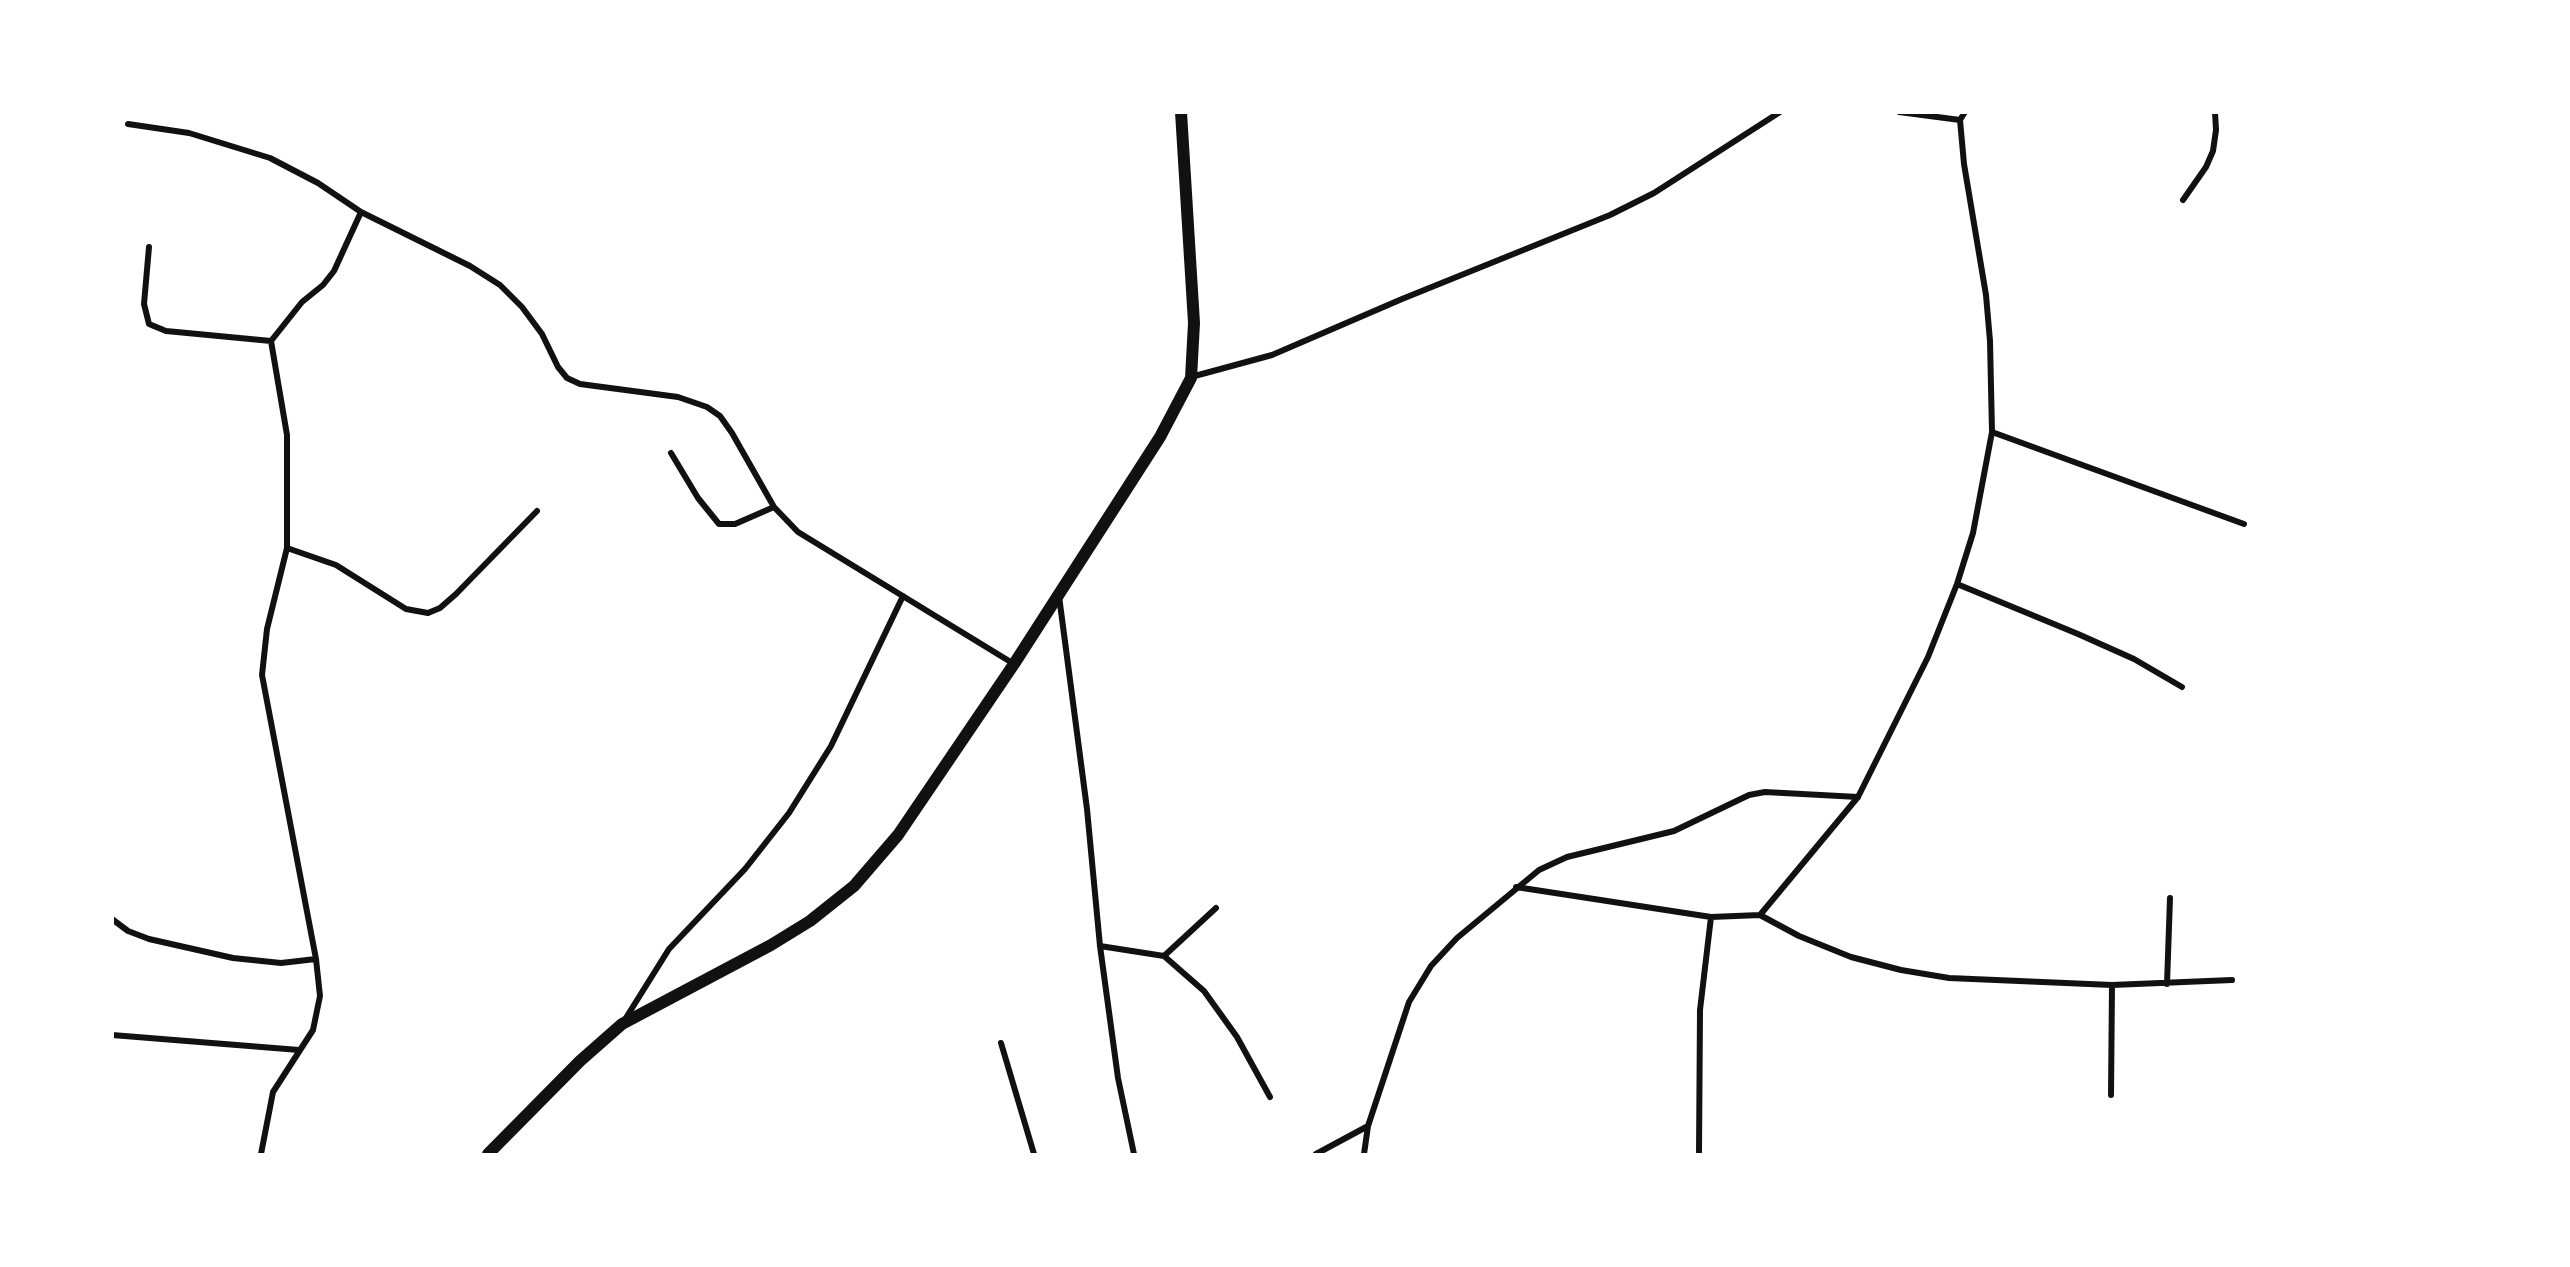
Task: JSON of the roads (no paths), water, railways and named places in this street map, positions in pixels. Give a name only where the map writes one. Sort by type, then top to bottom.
[{"type":"main road","points":[[488,1155],[580,1061],[622,1024],[771,945],[810,921],[854,886],[898,835],[1014,664],[1160,437],[1191,378],[1194,323],[1180,112]]},
{"type":"street","points":[[1191,378],[1272,355],[1402,299],[1610,215],[1654,193],[1780,112]]},
{"type":"street","points":[[1899,112],[1960,120]]},
{"type":"street","points":[[1760,915],[1858,797],[1918,676],[1957,584],[1978,514],[1992,432],[1986,296],[1969,200],[1960,120],[1965,112]]},
{"type":"street","points":[[2183,200],[2206,167],[2213,151],[2216,130],[2215,112]]},
{"type":"street","points":[[128,124],[189,133],[270,158],[318,183],[361,212],[411,235],[500,285],[542,334],[567,378],[598,389],[678,397],[707,407],[720,416],[774,507],[798,532],[1014,664]]},
{"type":"street","points":[[261,1155],[273,1092],[313,1030],[318,1015],[320,996],[316,958],[262,675],[267,629],[287,548],[287,435],[271,341],[289,315],[323,285],[334,271],[361,212]]},
{"type":"street","points":[[149,246],[144,304],[149,324],[166,331],[271,341]]},
{"type":"street","points":[[1992,432],[2244,524]]},
{"type":"street","points":[[671,453],[698,498],[719,524],[735,524],[774,507]]},
{"type":"street","points":[[287,548],[336,565],[406,609],[428,613],[441,608],[456,594],[537,511]]},
{"type":"street","points":[[1957,584],[2134,659],[2182,687]]},
{"type":"street","points":[[1058,593],[1087,809],[1100,946],[1118,1078],[1134,1155]]},
{"type":"street","points":[[622,1024],[669,949],[745,869],[789,813],[831,746],[903,596]]},
{"type":"street","points":[[1364,1155],[1368,1126],[1409,1002],[1420,981],[1457,938],[1539,870],[1567,857],[1674,831],[1749,795],[1765,792],[1858,797]]},
{"type":"street","points":[[1516,887],[1711,917],[1760,915],[1799,936],[1851,957],[1901,970],[1949,978],[2112,985],[2232,980]]},
{"type":"street","points":[[2167,984],[2170,898]]},
{"type":"street","points":[[1164,956],[1216,908]]},
{"type":"street","points":[[1699,1155],[1700,1010],[1711,917]]},
{"type":"street","points":[[112,919],[128,931],[149,939],[233,958],[281,963],[316,958]]},
{"type":"street","points":[[1100,946],[1164,956],[1204,991],[1221,1011],[1270,1097]]},
{"type":"street","points":[[2111,1095],[2112,985]]},
{"type":"street","points":[[112,1035],[299,1050]]},
{"type":"street","points":[[1001,1043],[1034,1155]]},
{"type":"street","points":[[1316,1155],[1368,1126]]}]
